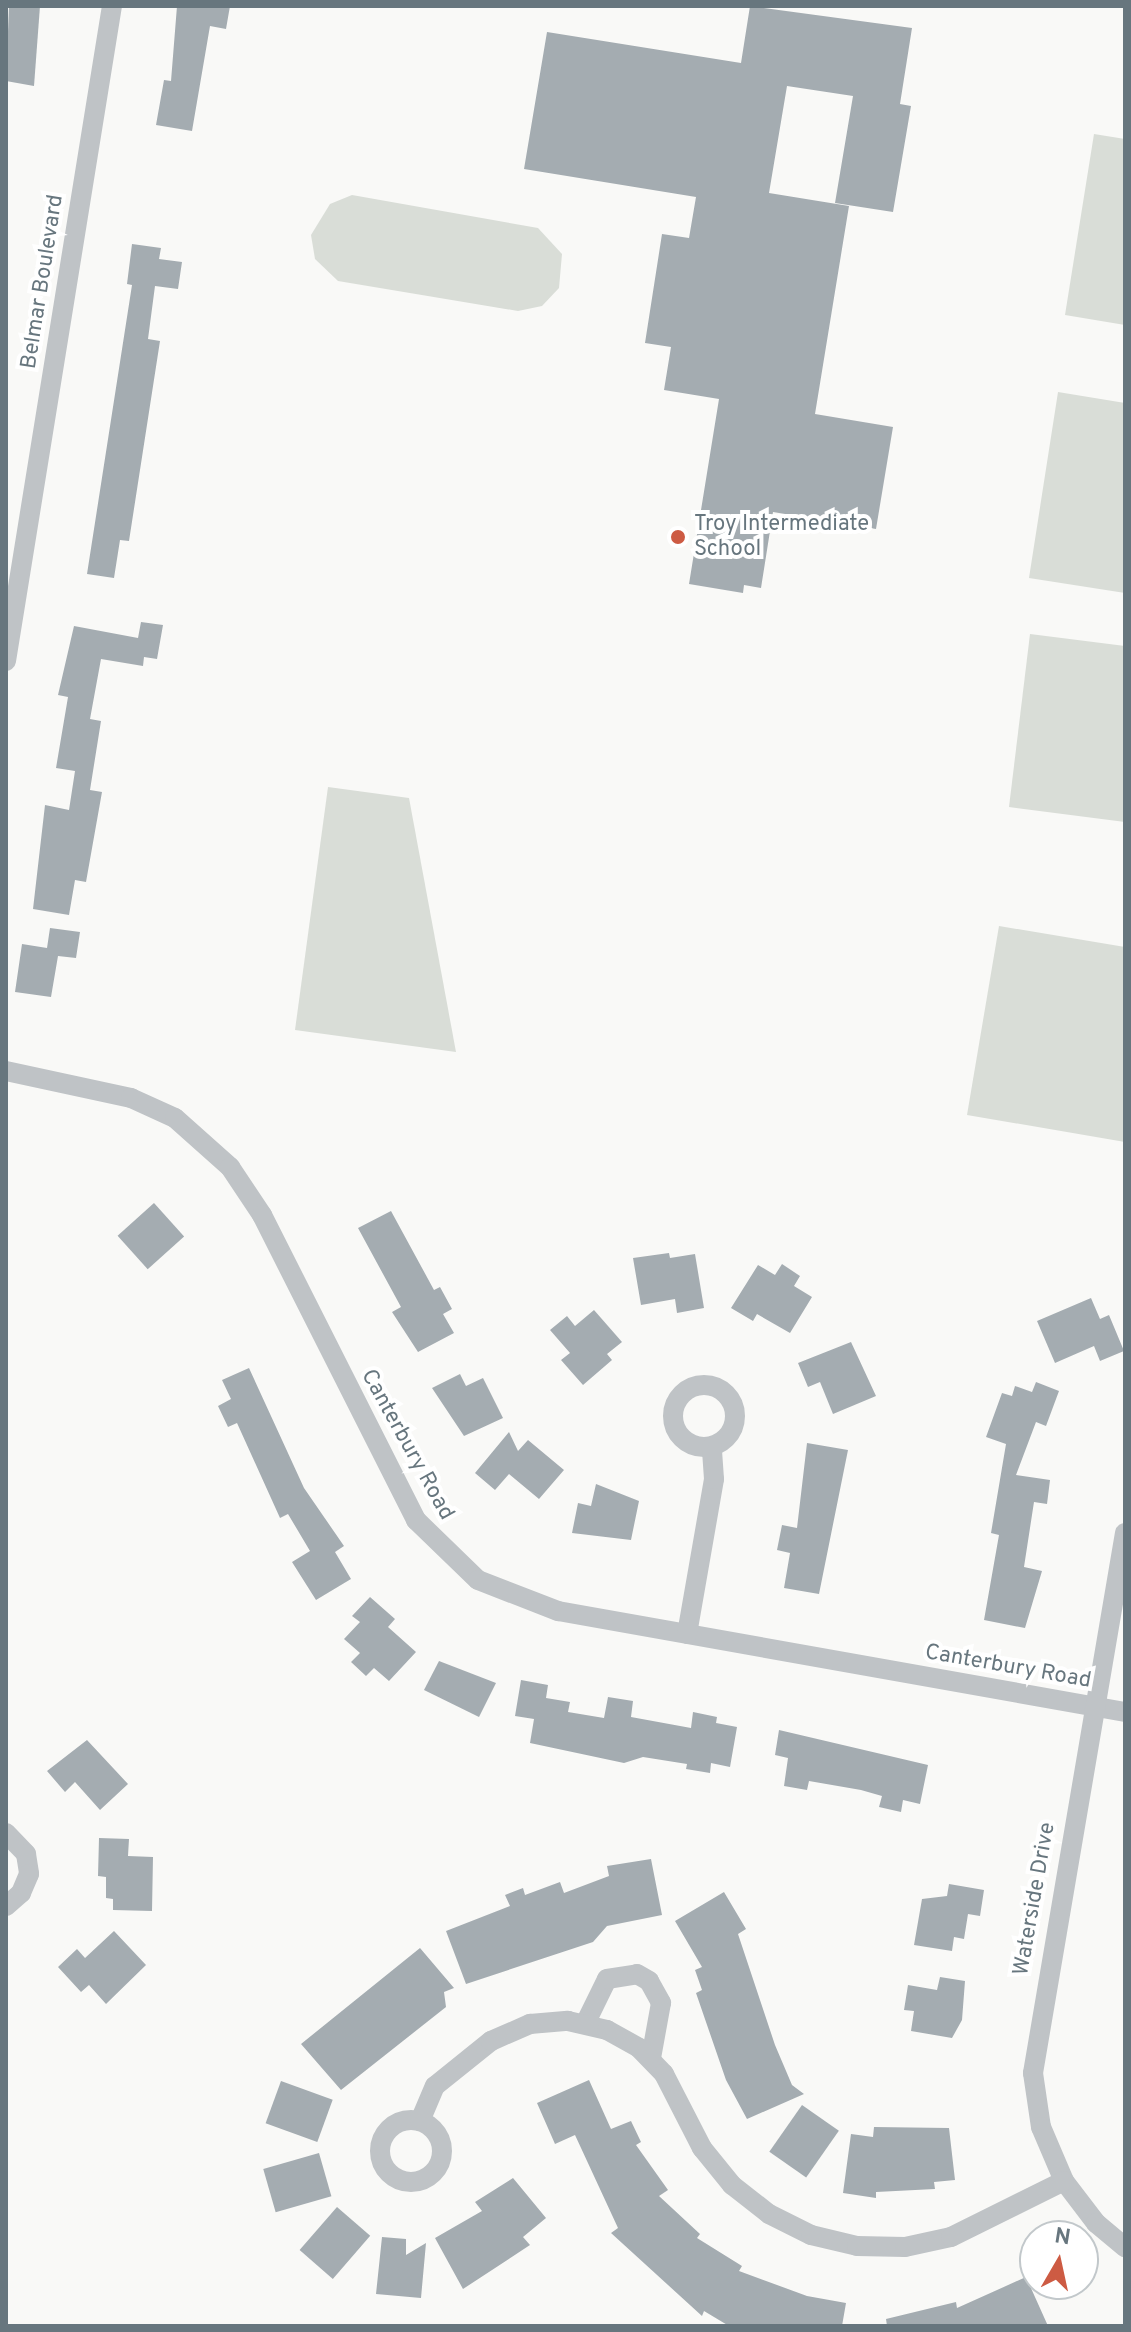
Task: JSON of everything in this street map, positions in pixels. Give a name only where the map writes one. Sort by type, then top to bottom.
[{"type":"street","name":"Belmar Boulevard","points":[[6,661],[112,6]]},
{"type":"street","name":"Canterbury Road","points":[[6,1071],[131,1098],[175,1118],[230,1167],[262,1215],[416,1520],[460,1567],[535,1606],[1125,1712]]},
{"type":"street","points":[[687,1634],[714,1479],[712,1447]]},
{"type":"street","name":"Waterside Drive","points":[[1125,1533],[1034,2052],[1041,2127],[1064,2181],[1096,2223],[1125,2247]]},
{"type":"street","points":[[6,1833],[26,1854],[29,1874],[21,1893],[6,1906]]},
{"type":"street","points":[[585,2024],[607,1979],[637,1974],[649,1981],[661,2003],[651,2058]]},
{"type":"street","points":[[420,2121],[435,2086],[491,2041],[530,2024],[585,2024],[624,2038],[651,2058],[702,2148],[732,2185],[769,2214],[811,2235],[889,2247],[951,2237],[1064,2181]]},
{"type":"shaded area","points":[[1094,134],[1125,139],[1125,325],[1065,315]]},
{"type":"shaded area","points":[[352,195],[538,228],[562,254],[559,288],[542,306],[518,311],[338,281],[315,259],[311,235],[330,204]]},
{"type":"shaded area","points":[[1058,392],[1125,403],[1125,593],[1029,578]]},
{"type":"shaded area","points":[[1030,634],[1125,646],[1125,822],[1009,807]]},
{"type":"shaded area","points":[[328,787],[409,798],[456,1052],[295,1030]]},
{"type":"shaded area","points":[[999,926],[1125,947],[1125,1142],[967,1115]]},
{"type":"building","points":[[9,6],[40,6],[34,86],[6,81]]},
{"type":"building","points":[[177,6],[230,6],[226,29],[210,26],[192,131],[156,125],[164,80],[171,81]]},
{"type":"building","name":"Troy Intermediate School","points":[[750,6],[912,28],[900,104],[911,106],[893,212],[835,203],[853,96],[787,86],[769,193],[849,206],[815,414],[893,427],[876,529],[773,512],[761,588],[744,585],[743,593],[689,584],[719,399],[664,390],[671,347],[645,343],[662,234],[689,238],[696,197],[524,169],[547,32],[741,63]]},
{"type":"building","points":[[132,244],[161,248],[159,259],[182,262],[178,289],[155,286],[148,339],[160,341],[129,541],[120,540],[114,578],[87,574],[132,285],[127,284]]},
{"type":"building","points":[[141,622],[163,625],[157,659],[144,657],[143,666],[101,659],[90,719],[101,721],[90,790],[102,792],[86,882],[75,880],[69,915],[33,909],[45,805],[69,810],[75,771],[56,768],[68,697],[58,695],[74,626],[138,638]]},
{"type":"building","points":[[50,928],[80,932],[76,958],[58,956],[51,997],[15,992],[22,944],[47,948]]},
{"type":"building","points":[[154,1203],[184,1236],[148,1269],[118,1236]]},
{"type":"building","points":[[391,1211],[434,1290],[440,1287],[452,1309],[443,1314],[454,1333],[418,1352],[392,1312],[401,1307],[358,1228]]},
{"type":"building","points":[[669,1253],[670,1258],[695,1254],[704,1308],[677,1313],[675,1299],[641,1305],[633,1258]]},
{"type":"building","points":[[782,1264],[800,1276],[794,1286],[812,1297],[790,1333],[757,1314],[753,1321],[731,1308],[758,1265],[775,1275]]},
{"type":"building","points":[[1091,1298],[1100,1319],[1109,1315],[1124,1351],[1100,1361],[1094,1346],[1055,1363],[1037,1321]]},
{"type":"building","points":[[594,1310],[622,1342],[607,1354],[612,1360],[583,1385],[561,1360],[570,1353],[550,1330],[567,1316],[575,1326]]},
{"type":"building","points":[[851,1342],[876,1396],[833,1414],[820,1382],[808,1387],[798,1363]]},
{"type":"building","points":[[249,1368],[304,1488],[344,1546],[335,1552],[351,1579],[316,1600],[292,1562],[310,1551],[288,1514],[280,1518],[237,1423],[228,1427],[218,1406],[231,1399],[222,1380]]},
{"type":"building","points":[[460,1374],[466,1386],[483,1378],[503,1418],[464,1436],[432,1388]]},
{"type":"building","points":[[1036,1382],[1059,1391],[1046,1426],[1036,1422],[1016,1475],[1050,1480],[1047,1504],[1034,1502],[1024,1567],[1042,1571],[1025,1628],[984,1620],[999,1535],[991,1533],[1006,1444],[986,1437],[1002,1393],[1012,1396],[1015,1386],[1032,1392]]},
{"type":"building","points":[[509,1432],[518,1451],[528,1440],[564,1470],[539,1499],[509,1474],[495,1490],[475,1473]]},
{"type":"building","points":[[807,1443],[848,1450],[819,1594],[784,1588],[790,1553],[777,1550],[782,1525],[797,1528]]},
{"type":"building","points":[[596,1484],[639,1501],[631,1540],[572,1533],[578,1503],[591,1506]]},
{"type":"building","points":[[370,1597],[395,1619],[388,1627],[416,1652],[389,1681],[374,1668],[366,1676],[351,1662],[360,1653],[344,1639],[360,1622],[352,1616]]},
{"type":"building","points":[[439,1661],[496,1683],[479,1717],[424,1690]]},
{"type":"building","points":[[521,1680],[548,1685],[546,1698],[570,1702],[568,1712],[604,1718],[608,1697],[633,1701],[631,1717],[691,1728],[693,1712],[717,1717],[716,1723],[737,1727],[730,1767],[711,1763],[710,1773],[686,1769],[687,1764],[643,1757],[624,1763],[530,1743],[534,1719],[515,1716]]},
{"type":"building","points":[[779,1730],[928,1765],[920,1804],[903,1800],[901,1812],[879,1807],[882,1796],[861,1790],[809,1781],[807,1790],[784,1786],[788,1758],[775,1755]]},
{"type":"building","points":[[87,1740],[128,1784],[100,1810],[75,1782],[65,1792],[47,1771]]},
{"type":"building","points":[[99,1838],[129,1839],[128,1856],[153,1857],[152,1911],[113,1910],[113,1899],[106,1898],[106,1877],[98,1876]]},
{"type":"building","points":[[651,1859],[662,1915],[607,1926],[593,1942],[466,1984],[446,1931],[510,1906],[505,1895],[523,1888],[525,1895],[560,1882],[564,1893],[609,1876],[607,1866]]},
{"type":"building","points":[[949,1884],[984,1890],[980,1916],[968,1914],[964,1939],[954,1937],[952,1951],[914,1945],[922,1899],[947,1896]]},
{"type":"building","points":[[724,1892],[746,1929],[738,1934],[775,2045],[792,2085],[804,2094],[747,2119],[726,2080],[696,1993],[702,1990],[695,1970],[702,1967],[675,1921]]},
{"type":"building","points":[[114,1931],[146,1965],[106,2004],[89,1985],[81,1992],[58,1967],[77,1949],[85,1958]]},
{"type":"building","points":[[420,1948],[454,1988],[444,1992],[446,2007],[341,2090],[301,2044]]},
{"type":"building","points":[[940,1977],[965,1981],[962,2020],[952,2038],[911,2031],[914,2011],[904,2010],[908,1985],[937,1990]]},
{"type":"building","points":[[589,2080],[611,2129],[631,2121],[641,2142],[636,2145],[668,2190],[659,2196],[700,2234],[697,2238],[742,2266],[739,2271],[807,2296],[846,2303],[842,2326],[729,2326],[704,2311],[702,2316],[611,2233],[618,2228],[575,2135],[555,2144],[537,2103]]},
{"type":"building","points":[[281,2081],[333,2100],[317,2142],[266,2123]]},
{"type":"building","points":[[802,2105],[839,2131],[806,2178],[769,2152]]},
{"type":"building","points":[[874,2127],[949,2128],[955,2180],[934,2182],[935,2189],[876,2192],[876,2198],[843,2193],[851,2134],[873,2137]]},
{"type":"building","points":[[319,2153],[331,2196],[276,2212],[263,2169]]},
{"type":"building","points":[[513,2178],[546,2218],[523,2237],[530,2245],[463,2289],[435,2238],[482,2211],[475,2202]]},
{"type":"building","points":[[337,2207],[370,2236],[333,2279],[300,2250]]},
{"type":"building","points":[[382,2237],[406,2239],[406,2255],[426,2243],[421,2298],[376,2294]]},
{"type":"building","points":[[1019,2280],[1019,2300],[1036,2300],[1048,2326],[887,2326],[886,2319],[956,2302],[957,2308]]},
{"type":"place","name":"Troy Intermediate School","points":[[678,537]]}]
